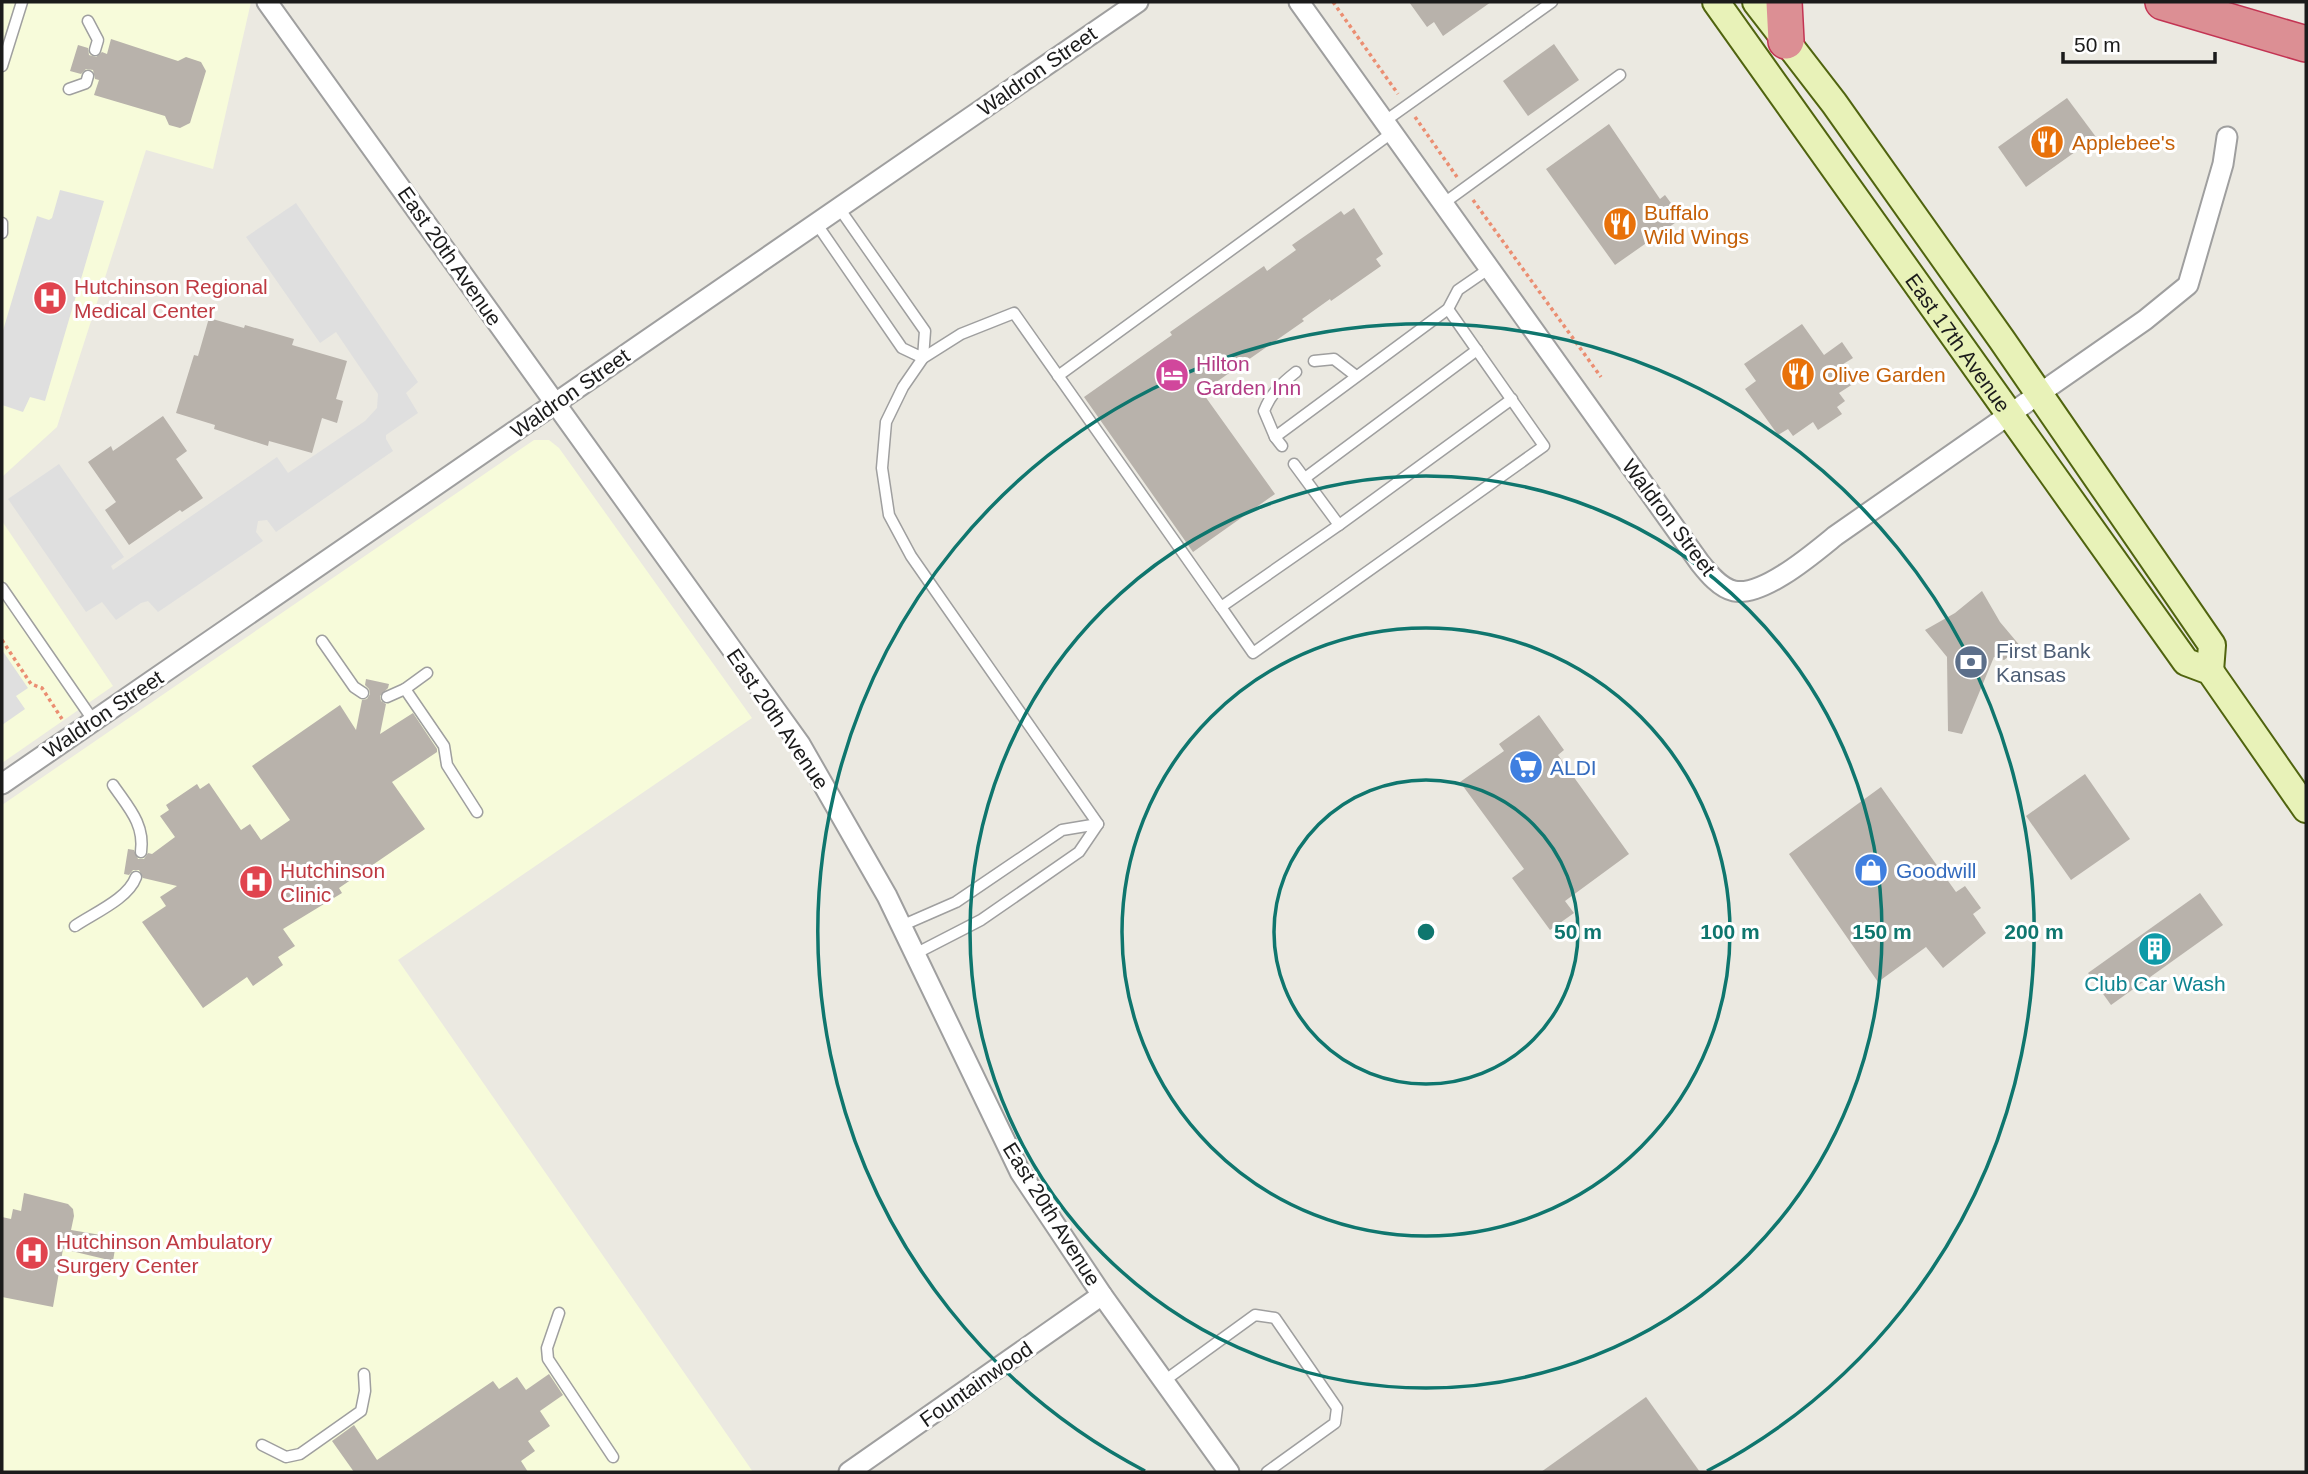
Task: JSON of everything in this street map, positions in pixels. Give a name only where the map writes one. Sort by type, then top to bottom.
[{"type":"highway","points":[[1784,2],[1786,41]]},
{"type":"highway","points":[[2163,2],[2306,44]]},
{"type":"street","name":"East 20th Avenue","points":[[267,2],[333,90],[554,404],[800,744],[887,896],[1020,1172],[1102,1295],[1229,1472]]},
{"type":"street","name":"Waldron Street","points":[[2,784],[1138,2]]},
{"type":"street","name":"Waldron Street","points":[[1299,2],[1700,563],[1713,578],[1734,591],[1768,583],[1796,568],[1835,536],[2145,320],[2188,285],[2223,164],[2227,137]]},
{"type":"street","name":"East 17th Avenue","points":[[1716,2],[2186,662],[2210,671],[2306,809]]},
{"type":"street","name":"East 17th Avenue","points":[[1756,2],[1834,103],[2212,645],[2210,671]]},
{"type":"street","name":"Fountainwood","points":[[849,1472],[1102,1295]]},
{"type":"lane","points":[[2,66],[23,2]]},
{"type":"lane","points":[[1058,376],[1552,2]]},
{"type":"lane","points":[[88,21],[98,40],[95,50]]},
{"type":"lane","points":[[1444,203],[1619,75]]},
{"type":"lane","points":[[69,89],[86,83],[88,76]]},
{"type":"lane","points":[[839,208],[925,331],[922,358]]},
{"type":"lane","points":[[2,223],[2,233]]},
{"type":"lane","points":[[816,223],[902,348],[922,358]]},
{"type":"lane","points":[[1296,372],[1281,384],[1269,399],[1264,411],[1278,442],[1356,376],[1448,309],[1458,290],[1490,268]]},
{"type":"lane","points":[[1098,824],[911,556],[889,514],[882,468],[886,422],[903,387],[922,358],[961,334],[1014,313],[1253,653],[1544,446],[1448,309]]},
{"type":"lane","points":[[1305,478],[1477,350]]},
{"type":"lane","points":[[1314,361],[1334,359],[1356,376]]},
{"type":"lane","points":[[1221,607],[1512,400]]},
{"type":"lane","points":[[1294,464],[1339,525]]},
{"type":"lane","points":[[2,588],[93,720]]},
{"type":"lane","points":[[322,641],[354,687],[363,693]]},
{"type":"lane","points":[[387,697],[405,689],[427,673]]},
{"type":"lane","points":[[405,689],[444,746],[447,765],[477,812]]},
{"type":"lane","points":[[113,785],[140,825],[143,838],[141,852]]},
{"type":"lane","points":[[901,926],[956,902],[1062,830],[1098,824]]},
{"type":"lane","points":[[915,954],[981,919],[1079,852],[1098,824]]},
{"type":"lane","points":[[75,926],[120,896],[134,884],[136,877]]},
{"type":"lane","points":[[559,1313],[547,1349],[548,1359],[613,1457]]},
{"type":"lane","points":[[1164,1381],[1255,1315],[1275,1318],[1337,1408],[1335,1423],[1266,1472]]},
{"type":"lane","points":[[261,1445],[286,1457],[300,1454],[361,1411],[365,1391],[364,1374]]},
{"type":"path","points":[[2,640],[31,684],[43,688],[62,719]]},
{"type":"shaded area","name":"Hutchinson Regional Medical Center","points":[[2,2],[251,2],[213,169],[146,150],[57,427],[2,477]]},
{"type":"shaded area","points":[[60,190],[104,201],[45,401],[30,397],[23,412],[2,405],[2,334],[37,216],[49,220],[52,218]]},
{"type":"shaded area","points":[[296,203],[418,382],[406,393],[418,413],[386,435],[393,451],[276,532],[267,520],[258,521],[256,532],[263,541],[158,612],[148,601],[116,620],[102,602],[86,612],[8,499],[59,464],[124,557],[111,566],[113,570],[277,457],[288,473],[365,421],[377,408],[378,394],[336,332],[320,343],[246,237]]},
{"type":"shaded area","name":"Hutchinson Clinic","points":[[534,440],[549,440],[559,448],[752,718],[398,960],[753,1472],[2,1472],[2,805]]},
{"type":"shaded area","points":[[2,521],[113,686],[2,763]]},
{"type":"shaded area","points":[[2,650],[28,688],[16,696],[25,709],[2,725]]},
{"type":"building","points":[[1409,2],[1491,2],[1443,36],[1434,22],[1427,27]]},
{"type":"building","points":[[111,39],[178,61],[186,57],[201,62],[206,71],[190,123],[180,128],[169,125],[165,116],[94,95],[99,80],[95,79],[93,70],[86,69],[81,74],[70,71],[78,45],[88,48],[89,55],[96,57],[102,52],[107,54]]},
{"type":"building","points":[[1554,44],[1579,80],[1528,116],[1503,81]]},
{"type":"building","name":"Applebee's","points":[[2067,98],[2096,137],[2026,187],[1998,147]]},
{"type":"building","points":[[1609,124],[1660,199],[1665,195],[1682,218],[1615,265],[1546,169]]},
{"type":"building","name":"Hilton Garden Inn","points":[[1354,208],[1383,254],[1376,259],[1381,266],[1331,301],[1330,299],[1302,319],[1304,321],[1202,392],[1275,494],[1193,552],[1084,397],[1264,266],[1267,271],[1296,250],[1292,245],[1341,211],[1344,215]]},
{"type":"building","points":[[209,318],[294,339],[292,345],[347,361],[336,399],[343,401],[337,423],[322,418],[312,453],[269,441],[268,446],[214,429],[215,425],[176,413]]},
{"type":"building","name":"Olive Garden","points":[[1802,324],[1824,355],[1842,342],[1853,358],[1840,366],[1853,384],[1839,393],[1845,401],[1837,407],[1842,414],[1818,430],[1813,422],[1793,436],[1788,429],[1778,435],[1745,389],[1756,381],[1744,364]]},
{"type":"building","points":[[163,416],[187,451],[176,459],[203,498],[182,512],[180,510],[129,545],[105,510],[116,502],[88,462],[111,446],[113,451]]},
{"type":"building","name":"First Bank Kansas","points":[[1982,591],[2000,622],[2021,647],[2004,660],[1994,657],[1962,734],[1948,731],[1947,657],[1925,630],[1955,613]]},
{"type":"building","points":[[366,679],[389,684],[380,696],[381,701],[386,704],[380,734],[413,713],[437,749],[437,752],[392,782],[425,829],[339,888],[342,893],[283,929],[295,946],[278,957],[283,965],[253,986],[247,977],[203,1008],[142,922],[166,906],[160,897],[177,886],[143,878],[139,870],[133,870],[129,875],[124,874],[128,849],[134,850],[138,859],[144,859],[148,853],[152,854],[175,837],[160,816],[169,810],[166,805],[197,784],[200,789],[209,783],[241,830],[250,824],[261,840],[290,820],[252,766],[340,705],[356,730],[362,700],[367,699],[370,694],[365,685]]},
{"type":"building","points":[[1539,715],[1564,750],[1558,755],[1629,854],[1565,901],[1574,913],[1550,930],[1512,878],[1524,869],[1460,782],[1504,751],[1499,744]]},
{"type":"building","points":[[2085,774],[2130,839],[2071,880],[2026,816]]},
{"type":"building","name":"Goodwill","points":[[1881,787],[1956,892],[1965,886],[1981,908],[1973,914],[1986,933],[1943,968],[1926,947],[1878,982],[1789,854]]},
{"type":"building","name":"Club Car Wash","points":[[2200,893],[2223,925],[2111,1005],[2088,973]]},
{"type":"building","name":"Hutchinson Ambulatory Surgery Center","points":[[24,1193],[68,1204],[73,1209],[74,1216],[71,1230],[113,1237],[116,1243],[113,1261],[63,1249],[53,1307],[2,1297],[2,1217],[11,1219],[13,1209],[21,1211]]},
{"type":"building","points":[[549,1374],[563,1395],[540,1411],[550,1426],[528,1441],[535,1451],[521,1461],[528,1472],[354,1472],[332,1441],[354,1425],[377,1460],[493,1381],[499,1389],[517,1377],[526,1390]]},
{"type":"building","points":[[1646,1397],[1700,1472],[1541,1472]]},
{"type":"place","name":"Applebee's","points":[[2047,142]]},
{"type":"place","name":"Buffalo Wild Wings","points":[[1620,224]]},
{"type":"place","name":"Hutchinson Regional Medical Center","points":[[50,298]]},
{"type":"place","name":"Olive Garden","points":[[1798,374]]},
{"type":"place","name":"Hilton Garden Inn","points":[[1172,375]]},
{"type":"place","name":"First Bank Kansas","points":[[1971,662]]},
{"type":"place","name":"ALDI","points":[[1526,767]]},
{"type":"place","name":"Goodwill","points":[[1871,870]]},
{"type":"place","name":"Hutchinson Clinic","points":[[256,882]]},
{"type":"place","name":"Club Car Wash","points":[[2155,949]]},
{"type":"place","name":"Hutchinson Ambulatory Surgery Center","points":[[32,1253]]}]
